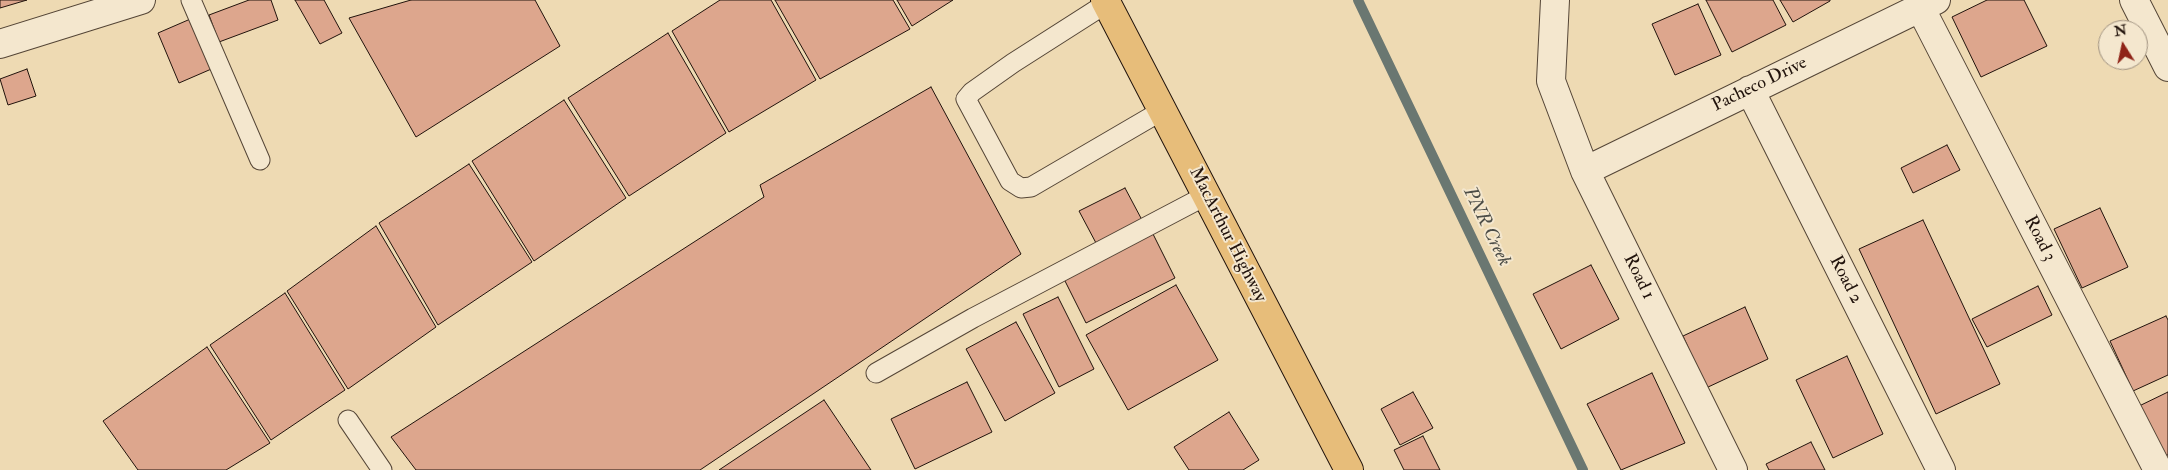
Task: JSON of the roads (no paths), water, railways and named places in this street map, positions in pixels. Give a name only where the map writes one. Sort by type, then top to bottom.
[{"type":"highway","name":"MacArthur Highway","points":[[1106,1],[1349,470]]},
{"type":"street","points":[[0,44],[141,0]]},
{"type":"street","name":"Road 1","points":[[1555,0],[1551,81],[1585,171],[1733,470]]},
{"type":"street","points":[[2134,0],[2168,68]]},
{"type":"street","name":"Pacheco Drive","points":[[1585,171],[1928,4]]},
{"type":"street","name":"Road 3","points":[[1928,4],[2158,470]]},
{"type":"street","name":"Road 2","points":[[1750,90],[1941,470]]},
{"type":"lane","points":[[191,0],[260,160]]},
{"type":"lane","points":[[1106,1],[1012,63],[972,92],[966,99],[1010,181],[1021,188],[1031,187],[1162,110]]},
{"type":"lane","points":[[876,374],[972,318],[1207,195]]},
{"type":"lane","points":[[348,420],[382,470]]},
{"type":"waterway","name":"PNR Creek","points":[[1358,0],[1583,470]]}]
